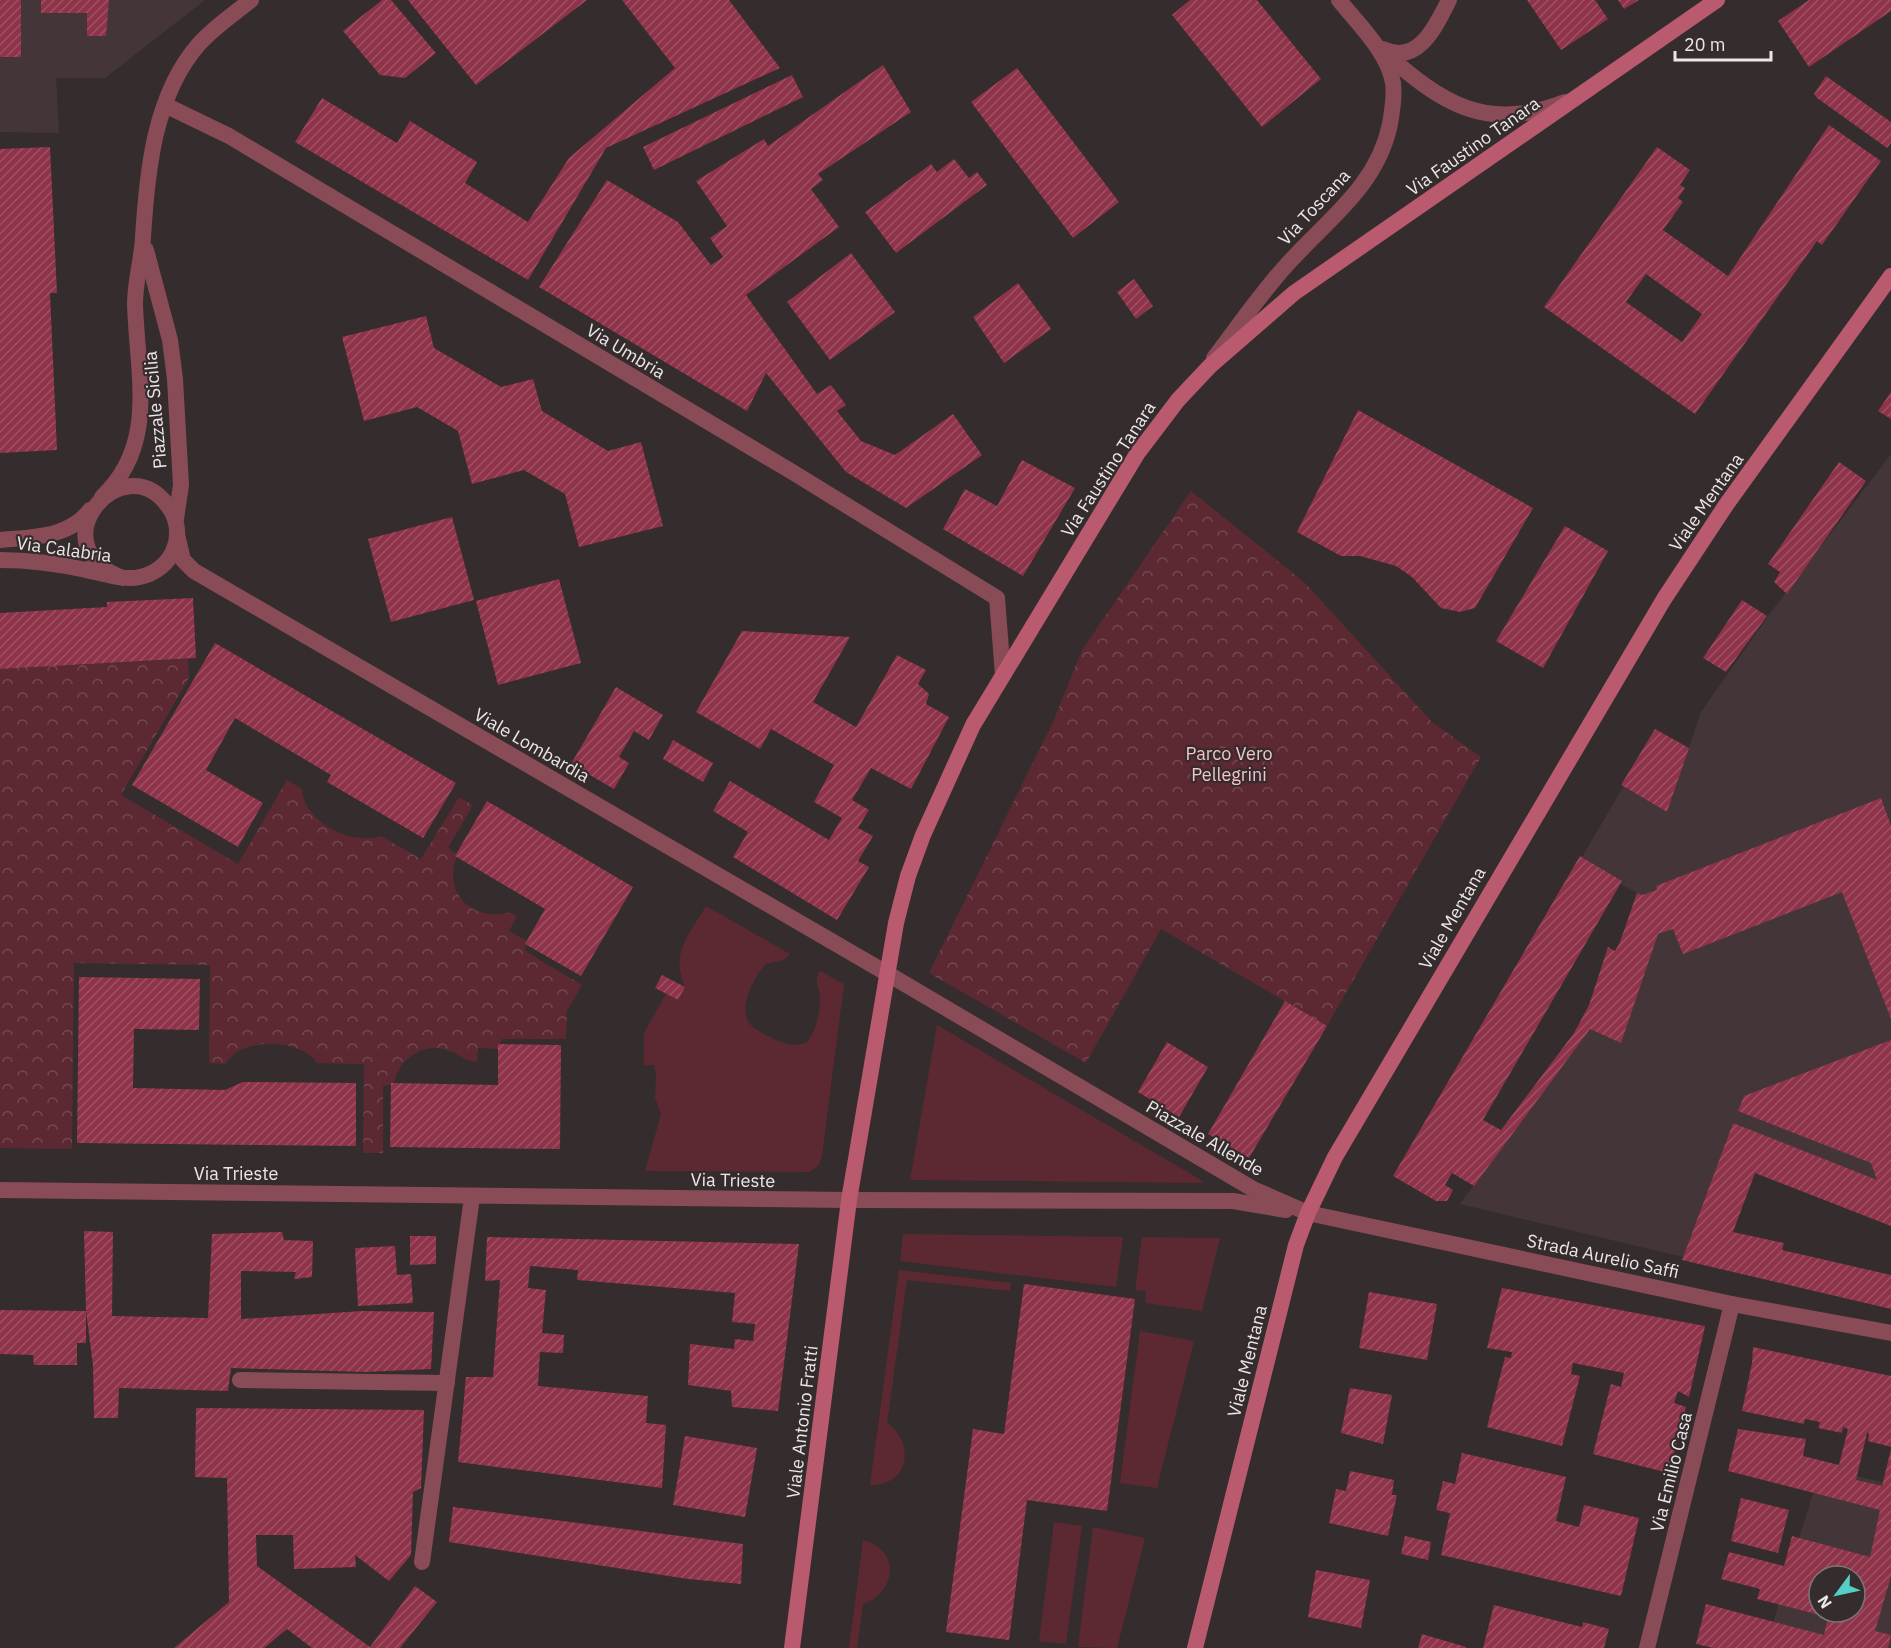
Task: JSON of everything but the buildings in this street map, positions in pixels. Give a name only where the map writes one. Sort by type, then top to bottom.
[{"type":"main road","name":"Via Faustino Tanara","points":[[888,974],[896,923],[908,876],[922,835],[955,761],[1003,675],[1126,469],[1156,427],[1198,377],[1245,333],[1294,293],[1717,0]]},
{"type":"main road","name":"Viale Mentana","points":[[1195,1648],[1296,1245],[1308,1213],[1352,1126],[1664,599],[1726,505],[1891,276]]},
{"type":"main road","points":[[849,1200],[888,974]]},
{"type":"main road","name":"Viale Antonio Fratti","points":[[792,1648],[849,1200]]},
{"type":"street","name":"Piazzale Sicilia","points":[[97,502],[127,468],[139,431],[135,296],[150,162],[165,105],[180,72],[197,46],[251,0]]},
{"type":"street","name":"Via Toscana","points":[[1198,377],[1284,267],[1361,188],[1382,154],[1394,102],[1393,83],[1388,68],[1372,42],[1339,0]]},
{"type":"street","points":[[1390,121],[1399,91],[1449,0]]},
{"type":"street","points":[[1372,42],[1386,51],[1405,53],[1418,48],[1430,34]]},
{"type":"street","name":"Via Toscana","points":[[1372,42],[1409,73],[1451,103],[1481,114],[1529,113],[1564,103],[1583,93]]},
{"type":"street","name":"Via Umbria","points":[[165,105],[249,148],[794,473],[997,598],[1003,675]]},
{"type":"street","name":"Piazzale Sicilia","points":[[143,225],[148,264],[170,340],[175,379],[181,485],[176,507],[177,528]]},
{"type":"street","name":"Viale Lombardia","points":[[97,502],[127,487],[141,488],[164,500],[177,528],[183,560],[194,571],[888,974]]},
{"type":"street","points":[[97,502],[85,534],[88,549],[96,562],[108,572],[123,578],[139,578],[153,573],[166,563],[174,550],[177,528]]},
{"type":"street","name":"Via Calabria","points":[[0,540],[67,530],[81,521],[97,502]]},
{"type":"street","name":"Via Calabria","points":[[0,560],[84,569],[123,578]]},
{"type":"street","name":"Piazzale Allende","points":[[888,974],[1253,1189],[1308,1213]]},
{"type":"street","name":"Via Trieste","points":[[0,1190],[849,1200]]},
{"type":"street","points":[[422,1562],[472,1197]]},
{"type":"street","name":"Piazzale Allende","points":[[849,1200],[1233,1201],[1308,1213]]},
{"type":"street","name":"Strada Aurelio Saffi","points":[[1308,1213],[1732,1304],[1891,1333]]},
{"type":"street","name":"Via Emilio Casa","points":[[1647,1648],[1732,1304]]},
{"type":"street","points":[[240,1380],[447,1383]]},
{"type":"shaded area","points":[[0,0],[205,0],[105,78],[56,78],[59,133],[0,132]]},
{"type":"shaded area","points":[[1891,454],[1891,1188],[1733,1123],[1683,1257],[1460,1204],[1588,1028],[1620,942],[1637,893],[1621,884],[1622,881],[1582,857],[1623,787],[1667,812],[1701,712],[1771,612]]},
{"type":"shaded area","points":[[1821,1468],[1891,1484],[1891,1648],[1765,1648]]},
{"type":"green space","name":"Parco Vero Pellegrini","points":[[1191,491],[1305,583],[1432,722],[1481,757],[1327,1026],[1161,929],[1086,1063],[929,973],[1053,722],[1082,650]]},
{"type":"green space","points":[[188,659],[189,678],[121,795],[238,864],[287,780],[302,789],[304,801],[311,812],[331,829],[357,838],[381,836],[421,859],[459,797],[473,805],[448,848],[457,854],[453,874],[455,887],[459,896],[472,908],[490,914],[510,912],[517,916],[509,931],[527,941],[525,951],[582,985],[567,1011],[566,1039],[502,1039],[498,1049],[478,1048],[477,1062],[438,1048],[429,1048],[413,1055],[401,1067],[394,1084],[383,1086],[383,1153],[363,1153],[364,1064],[317,1063],[303,1051],[272,1044],[261,1044],[243,1049],[235,1053],[225,1064],[209,1063],[210,965],[74,963],[72,1149],[0,1148],[0,669]]},
{"type":"green space","points":[[706,906],[790,954],[784,960],[766,964],[752,984],[746,1001],[746,1017],[750,1024],[761,1033],[786,1044],[806,1043],[815,1028],[818,1016],[820,998],[817,978],[820,971],[844,984],[822,1156],[819,1165],[810,1172],[645,1171],[661,1114],[655,1098],[654,1065],[644,1065],[644,1033],[666,994],[678,1000],[685,987],[681,975],[681,954],[688,935]]},
{"type":"green space","points":[[937,1025],[1201,1180],[1203,1183],[910,1180]]},
{"type":"green space","points":[[903,1234],[1123,1237],[1116,1287],[900,1261]]},
{"type":"green space","points":[[1142,1237],[1220,1238],[1202,1311],[1145,1303],[1146,1291],[1135,1290]]},
{"type":"green space","points":[[899,1270],[1011,1283],[1010,1291],[907,1280],[887,1423],[902,1442],[905,1452],[904,1462],[893,1479],[870,1485]]},
{"type":"green space","points":[[1140,1331],[1194,1341],[1157,1488],[1120,1483]]},
{"type":"green space","points":[[1054,1522],[1082,1526],[1066,1644],[1039,1641]]},
{"type":"green space","points":[[1093,1527],[1145,1538],[1117,1648],[1078,1647]]},
{"type":"green space","points":[[863,1540],[875,1545],[884,1553],[889,1561],[890,1571],[883,1590],[863,1604],[857,1648],[849,1648]]}]
